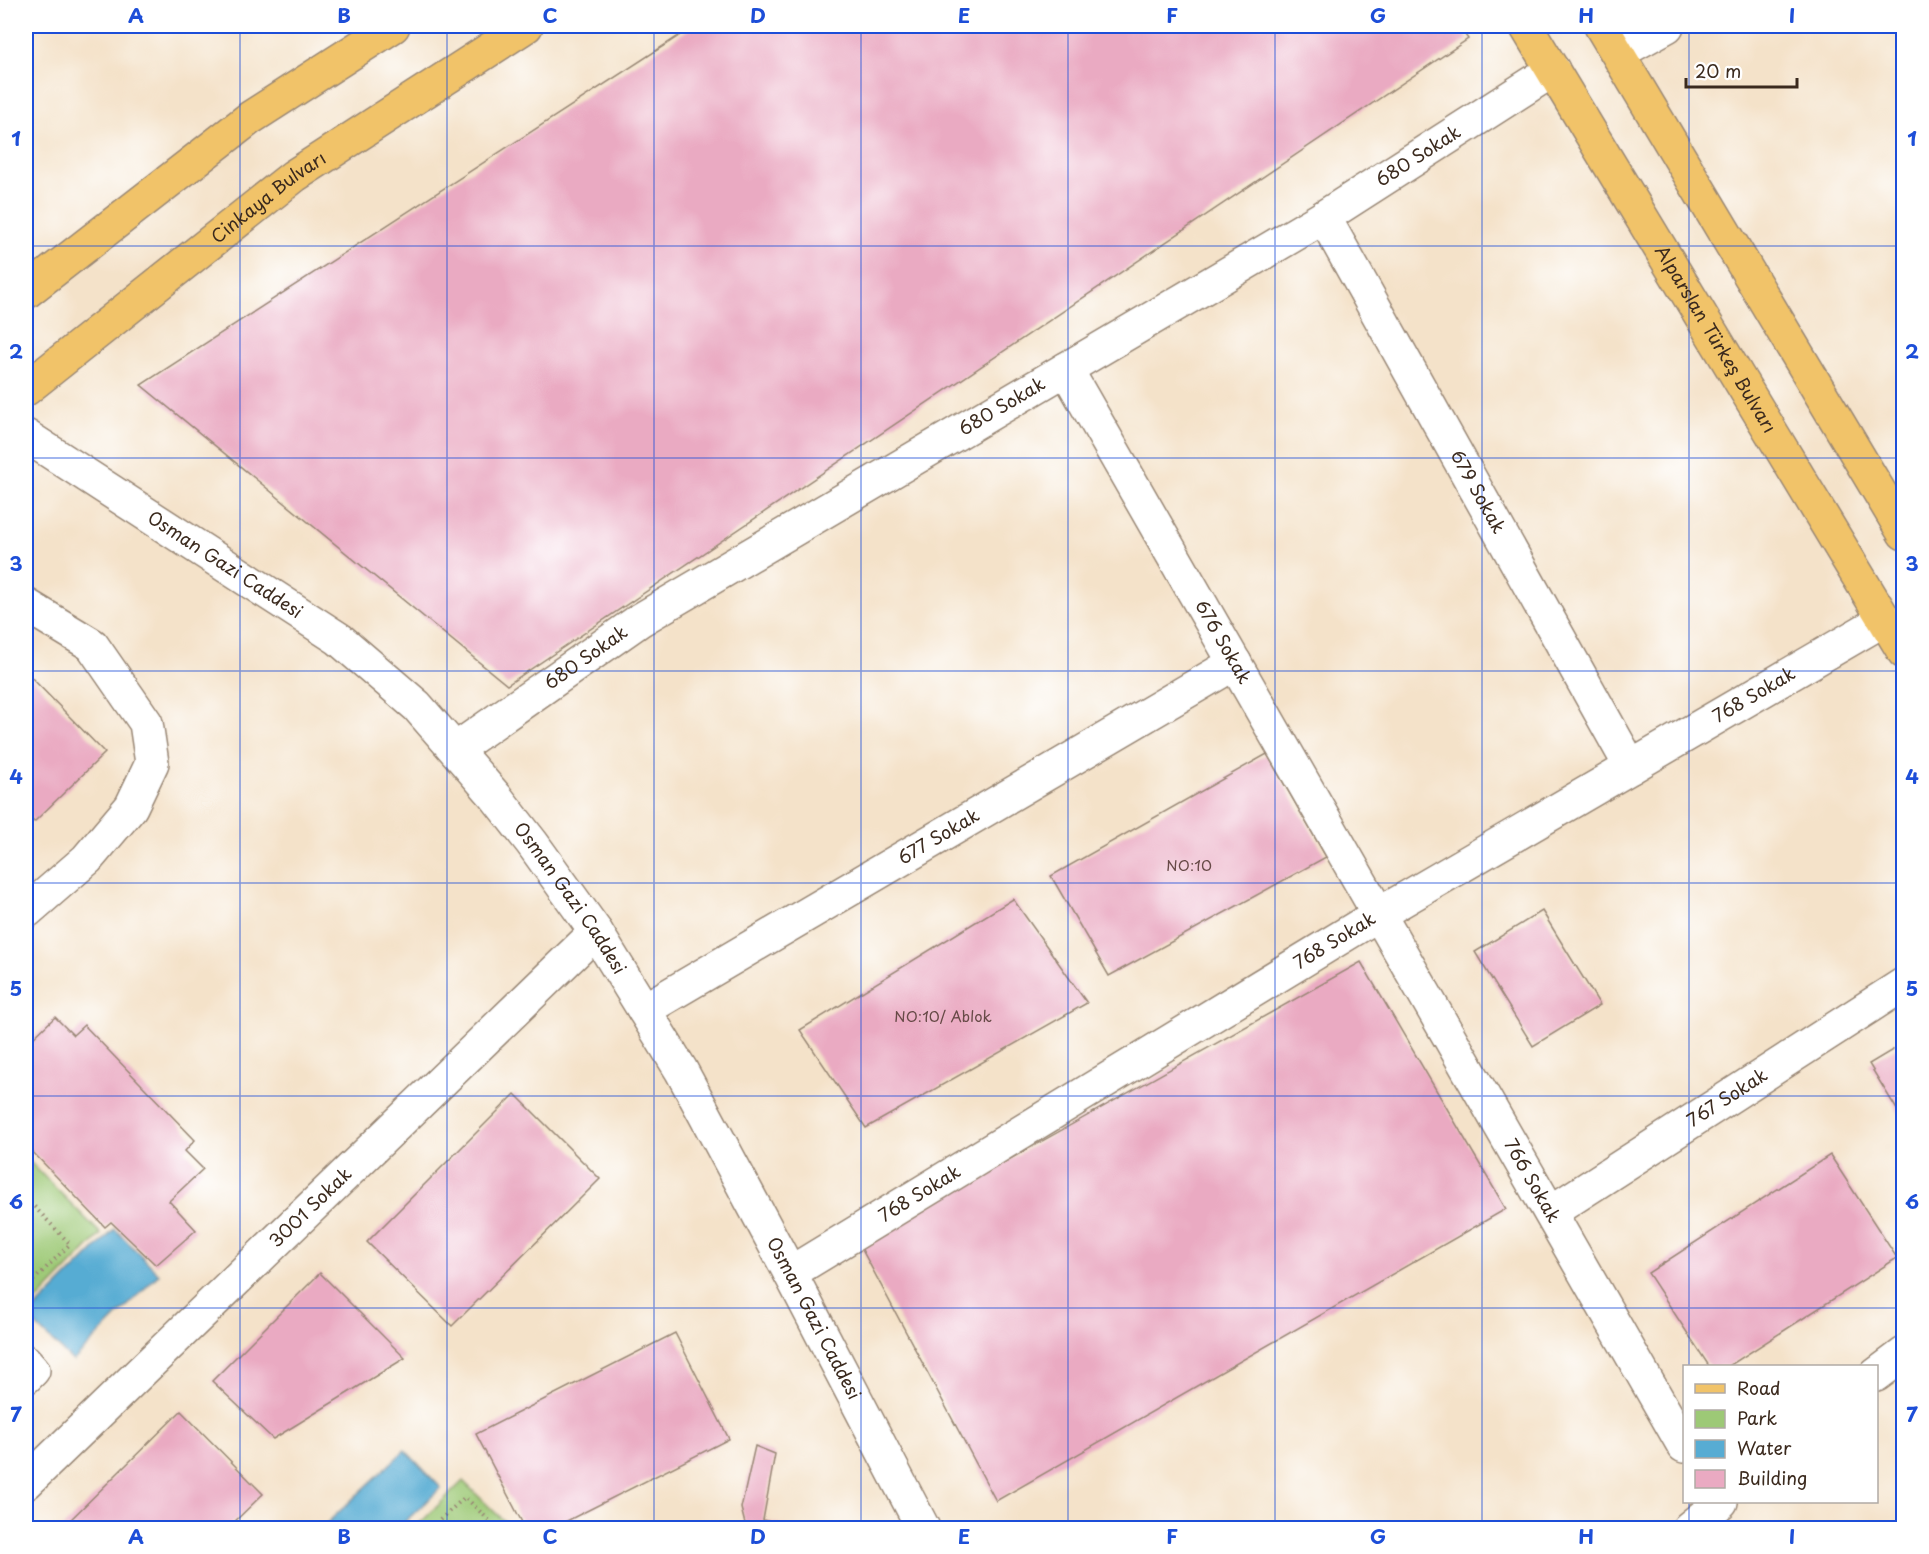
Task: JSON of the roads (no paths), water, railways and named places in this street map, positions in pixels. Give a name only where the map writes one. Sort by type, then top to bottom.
[{"type":"main road","points":[[26,292],[250,118],[393,26]]},
{"type":"main road","name":"Cinkaya Bulvarı","points":[[26,389],[294,176],[526,26]]},
{"type":"main road","name":"Alparslan Türkeş Bulvarı","points":[[1526,26],[1904,652]]},
{"type":"main road","points":[[1610,39],[1904,533]]},
{"type":"street","points":[[1610,39],[1667,26]]},
{"type":"street","name":"680 Sokak","points":[[456,749],[640,620],[1324,217],[1553,70]]},
{"type":"street","name":"679 Sokak","points":[[1324,217],[1631,767]]},
{"type":"street","name":"676 Sokak","points":[[1066,369],[1379,914]]},
{"type":"street","name":"Osman Gazi Caddesi","points":[[26,436],[339,639],[417,706],[456,749],[532,843],[596,932],[681,1070],[923,1528]]},
{"type":"street","points":[[26,605],[92,645],[146,723],[152,763],[131,807],[102,842],[87,859],[27,911]]},
{"type":"street","name":"768 Sokak","points":[[790,1273],[1379,914],[1885,619]]},
{"type":"street","name":"677 Sokak","points":[[644,1010],[1235,663]]},
{"type":"street","name":"766 Sokak","points":[[1379,914],[1683,1444]]},
{"type":"street","name":"3001 Sokak","points":[[26,1483],[596,932]]},
{"type":"street","name":"767 Sokak","points":[[1551,1212],[1904,984]]},
{"type":"street","points":[[1878,1374],[1904,1354]]},
{"type":"street","points":[[26,1362],[33,1370],[26,1377]]},
{"type":"street","points":[[1689,1528],[1717,1503]]},
{"type":"water","points":[[115,1229],[159,1274],[73,1361],[27,1317]]},
{"type":"water","points":[[405,1450],[441,1488],[398,1528],[328,1528],[325,1525]]}]
